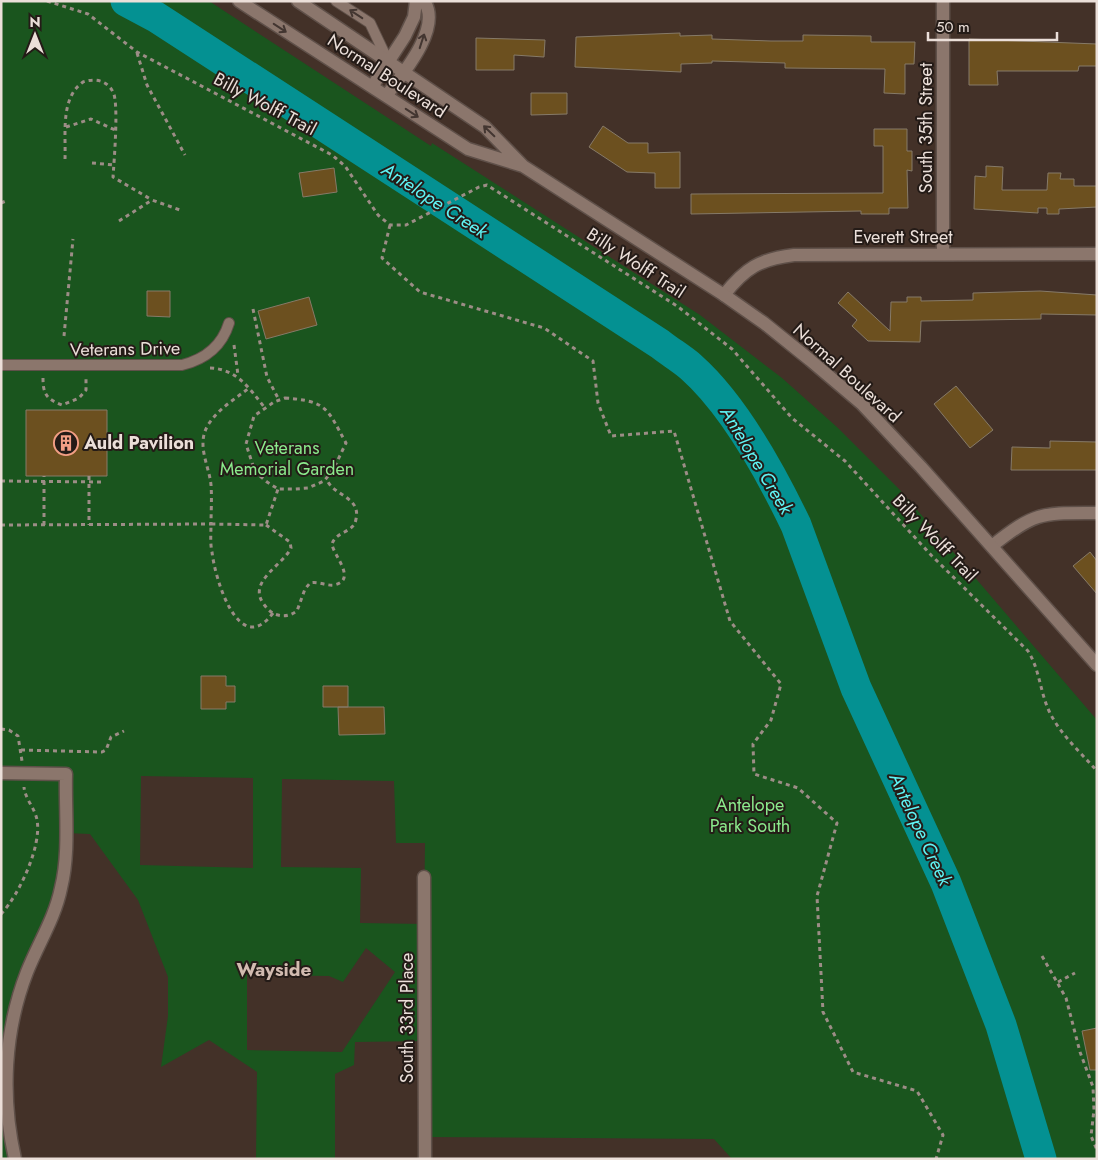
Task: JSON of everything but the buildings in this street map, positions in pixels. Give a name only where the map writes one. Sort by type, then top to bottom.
[{"type":"main road","name":"Normal Boulevard","points":[[239,1],[468,149],[523,166]]},
{"type":"main road","name":"Normal Boulevard","points":[[298,1],[486,127],[523,166],[724,295],[771,329],[862,404],[992,546],[1097,665]]},
{"type":"main road","points":[[372,87],[410,27],[416,1]]},
{"type":"main road","points":[[386,96],[420,50],[425,32],[427,6],[424,1]]},
{"type":"main road","name":"South 35th Street","points":[[943,1],[943,254]]},
{"type":"main road","name":"Everett Street","points":[[724,295],[740,276],[757,263],[781,256],[1097,254]]},
{"type":"main road","points":[[992,546],[1017,526],[1033,517],[1052,513],[1097,513]]},
{"type":"main road","points":[[1,773],[66,774],[65,848],[59,895],[23,983],[9,1038],[7,1109],[15,1159]]},
{"type":"main road","name":"South 33rd Place","points":[[424,877],[425,1159]]},
{"type":"lane","points":[[336,1],[370,23],[388,61]]},
{"type":"lane","name":"Veterans Drive","points":[[1,366],[182,365],[196,362],[208,355],[225,336],[229,323]]},
{"type":"path","name":"Billy Wolff Trail","points":[[47,1],[88,14],[137,52],[332,154],[345,166],[378,215],[390,225],[406,225],[478,186],[490,186],[677,306],[732,348],[792,418],[845,462],[931,555],[1028,651],[1035,663],[1046,704],[1054,721],[1097,771]]},
{"type":"path","points":[[137,52],[147,85],[185,154]]},
{"type":"path","points":[[65,158],[67,105],[72,94],[78,85],[90,80],[106,84],[114,93],[113,177],[152,200],[180,210]]},
{"type":"path","points":[[66,127],[91,119],[115,130]]},
{"type":"path","points":[[92,163],[114,165]]},
{"type":"path","points":[[119,221],[152,200]]},
{"type":"path","points":[[390,225],[382,258],[420,292],[544,328],[593,361],[598,403],[611,436],[674,431],[730,622],[781,684],[771,720],[753,744],[754,774],[798,788],[838,823],[817,896],[823,1012],[853,1072],[917,1091],[943,1135],[936,1159]]},
{"type":"path","points":[[64,336],[73,239]]},
{"type":"path","points":[[253,309],[267,377],[279,400]]},
{"type":"path","points":[[234,344],[238,376]]},
{"type":"path","points":[[206,368],[228,370],[238,376],[265,408]]},
{"type":"path","points":[[43,378],[43,390],[48,399],[62,407],[79,398],[86,390],[86,377]]},
{"type":"path","points":[[249,388],[217,414],[208,426],[203,439],[204,454],[211,484],[211,524],[215,568],[235,618],[247,627],[255,628],[266,624],[273,614]]},
{"type":"path","points":[[285,398],[314,402],[328,409],[346,443],[327,480],[308,488],[278,488],[255,472],[246,444],[254,416],[279,400],[285,398]]},
{"type":"path","points":[[44,476],[44,525]]},
{"type":"path","points":[[89,476],[89,525]]},
{"type":"path","points":[[1,525],[266,525],[291,545],[290,552],[268,574],[261,586],[261,600],[273,614],[288,616],[297,611],[305,589],[310,583],[333,585],[342,581],[344,577],[344,567],[334,552],[332,544],[336,537],[353,527],[356,519],[356,510],[348,498],[333,488],[327,480]]},
{"type":"path","points":[[1,481],[102,482]]},
{"type":"path","points":[[266,525],[278,488]]},
{"type":"path","points":[[1,730],[9,730],[18,736],[25,794],[37,820],[34,849],[19,887],[1,914]]},
{"type":"path","points":[[21,750],[102,752],[106,750],[111,737],[124,731]]},
{"type":"path","points":[[1042,956],[1066,998],[1080,1052],[1093,1088],[1094,1110],[1091,1136],[1097,1150]]},
{"type":"path","points":[[1058,982],[1075,973]]},
{"type":"green space","name":"Antelope Park South","points":[[1,1],[209,1],[431,146],[432,143],[700,315],[782,378],[838,428],[900,490],[1097,720],[1097,1159],[732,1159],[714,1139],[425,1137],[424,1041],[355,1042],[354,1065],[335,1074],[335,1159],[256,1159],[257,1072],[209,1040],[161,1067],[168,1016],[168,977],[138,900],[90,834],[66,833],[64,869],[9,1038],[15,1159],[1,1159]],"holes":[[[141,776],[253,778],[253,868],[140,865]],[[282,779],[394,781],[396,843],[425,843],[424,924],[360,923],[361,868],[281,867]],[[366,948],[395,972],[342,1052],[247,1050],[247,975],[329,976],[343,982]]]},
{"type":"waterway","name":"Antelope Creek","points":[[126,1],[156,17],[660,344],[691,367],[722,401],[751,441],[796,525],[856,688],[946,883],[1001,1025],[1041,1159]]},
{"type":"place","name":"Auld Pavilion","points":[[66,443]]},
{"type":"district","name":"Wayside","points":[[274,969]]},
{"type":"park label","name":"Veterans Memorial Garden","points":[[287,458]]}]
